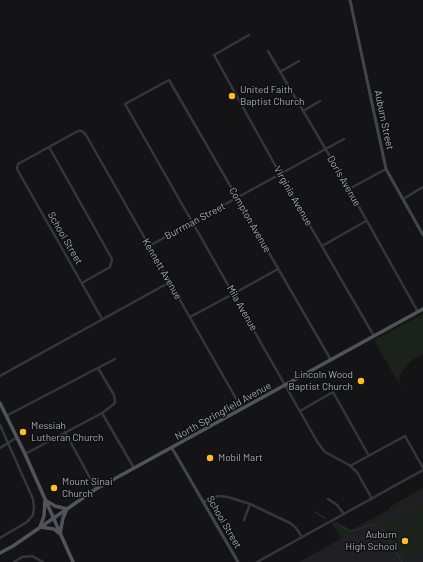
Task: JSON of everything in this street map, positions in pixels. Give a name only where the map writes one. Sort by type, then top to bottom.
[{"type":"main road","name":"Auburn Street","points":[[350,0],[386,169],[423,235]]},
{"type":"main road","name":"North Springfield Avenue","points":[[0,553],[13,546],[96,489],[423,309]]},
{"type":"main road","points":[[0,403],[25,454],[73,562]]},
{"type":"main road","name":"School Street","points":[[172,448],[238,562]]},
{"type":"main road","points":[[45,500],[55,506],[67,508],[63,518],[60,534]]},
{"type":"main road","points":[[45,500],[44,516],[40,527],[54,529],[60,534]]},
{"type":"street","name":"Virginia Avenue","points":[[249,35],[214,55],[280,174],[374,336]]},
{"type":"street","name":"Doris Avenue","points":[[268,51],[349,189],[418,312]]},
{"type":"street","points":[[280,72],[299,61]]},
{"type":"street","name":"Mila Avenue","points":[[169,80],[125,104],[318,443],[325,452],[350,466],[357,472],[372,499]]},
{"type":"street","name":"Compton Avenue","points":[[169,80],[331,360]]},
{"type":"street","points":[[303,111],[320,101]]},
{"type":"street","name":"Kennett Avenue","points":[[49,148],[78,131],[82,131],[86,135],[242,409]]},
{"type":"street","name":"Burrman Street","points":[[149,246],[344,139]]},
{"type":"street","points":[[49,148],[112,259],[110,267],[82,283]]},
{"type":"street","name":"School Street","points":[[49,148],[18,164],[17,169],[102,319]]},
{"type":"street","points":[[349,189],[386,169]]},
{"type":"street","points":[[402,199],[423,187]]},
{"type":"street","points":[[322,246],[366,221]]},
{"type":"street","points":[[190,317],[278,269]]},
{"type":"street","points":[[0,376],[170,282]]},
{"type":"street","points":[[6,416],[115,359]]},
{"type":"street","points":[[25,454],[102,413],[114,404],[114,395],[98,368]]},
{"type":"street","points":[[300,411],[333,392],[369,456]]},
{"type":"street","points":[[102,413],[134,468]]},
{"type":"street","points":[[0,425],[33,499],[34,507],[33,516],[28,522],[0,538]]},
{"type":"street","points":[[65,432],[96,489]]},
{"type":"street","points":[[257,562],[372,499],[423,469],[405,436],[350,466]]},
{"type":"street","points":[[0,448],[16,438]]},
{"type":"street","points":[[204,502],[218,496],[228,497],[250,504],[290,524],[296,528],[302,537]]},
{"type":"street","points":[[328,499],[337,504],[344,514]]},
{"type":"street","points":[[244,520],[250,504]]},
{"type":"street","points":[[14,562],[22,558],[32,556],[43,562]]},
{"type":"shaded area","points":[[423,314],[423,354],[409,363],[401,373],[399,380],[402,389],[374,340]]},
{"type":"shaded area","points":[[423,488],[423,493],[341,539],[331,523],[335,521],[351,530],[390,509],[390,507]]},
{"type":"shaded area","points":[[423,493],[423,562],[299,562],[375,520]]},
{"type":"shaded area","name":"Auburn High School","points":[[423,507],[423,554],[409,562],[385,527],[386,522]]},
{"type":"waterway","points":[[315,512],[326,519]]},
{"type":"waterway","points":[[337,524],[350,531],[354,531],[369,525],[375,525]]},
{"type":"waterway","points":[[382,529],[402,562]]},
{"type":"place","name":"United Faith Baptist Church","points":[[232,96]]},
{"type":"place","name":"Lincoln Wood Baptist Church","points":[[361,381]]},
{"type":"place","name":"Messiah Lutheran Church","points":[[23,432]]},
{"type":"place","name":"Mobil Mart","points":[[210,458]]},
{"type":"place","name":"Mount Sinai Church","points":[[54,488]]},
{"type":"place","name":"Auburn High School","points":[[405,541]]}]
